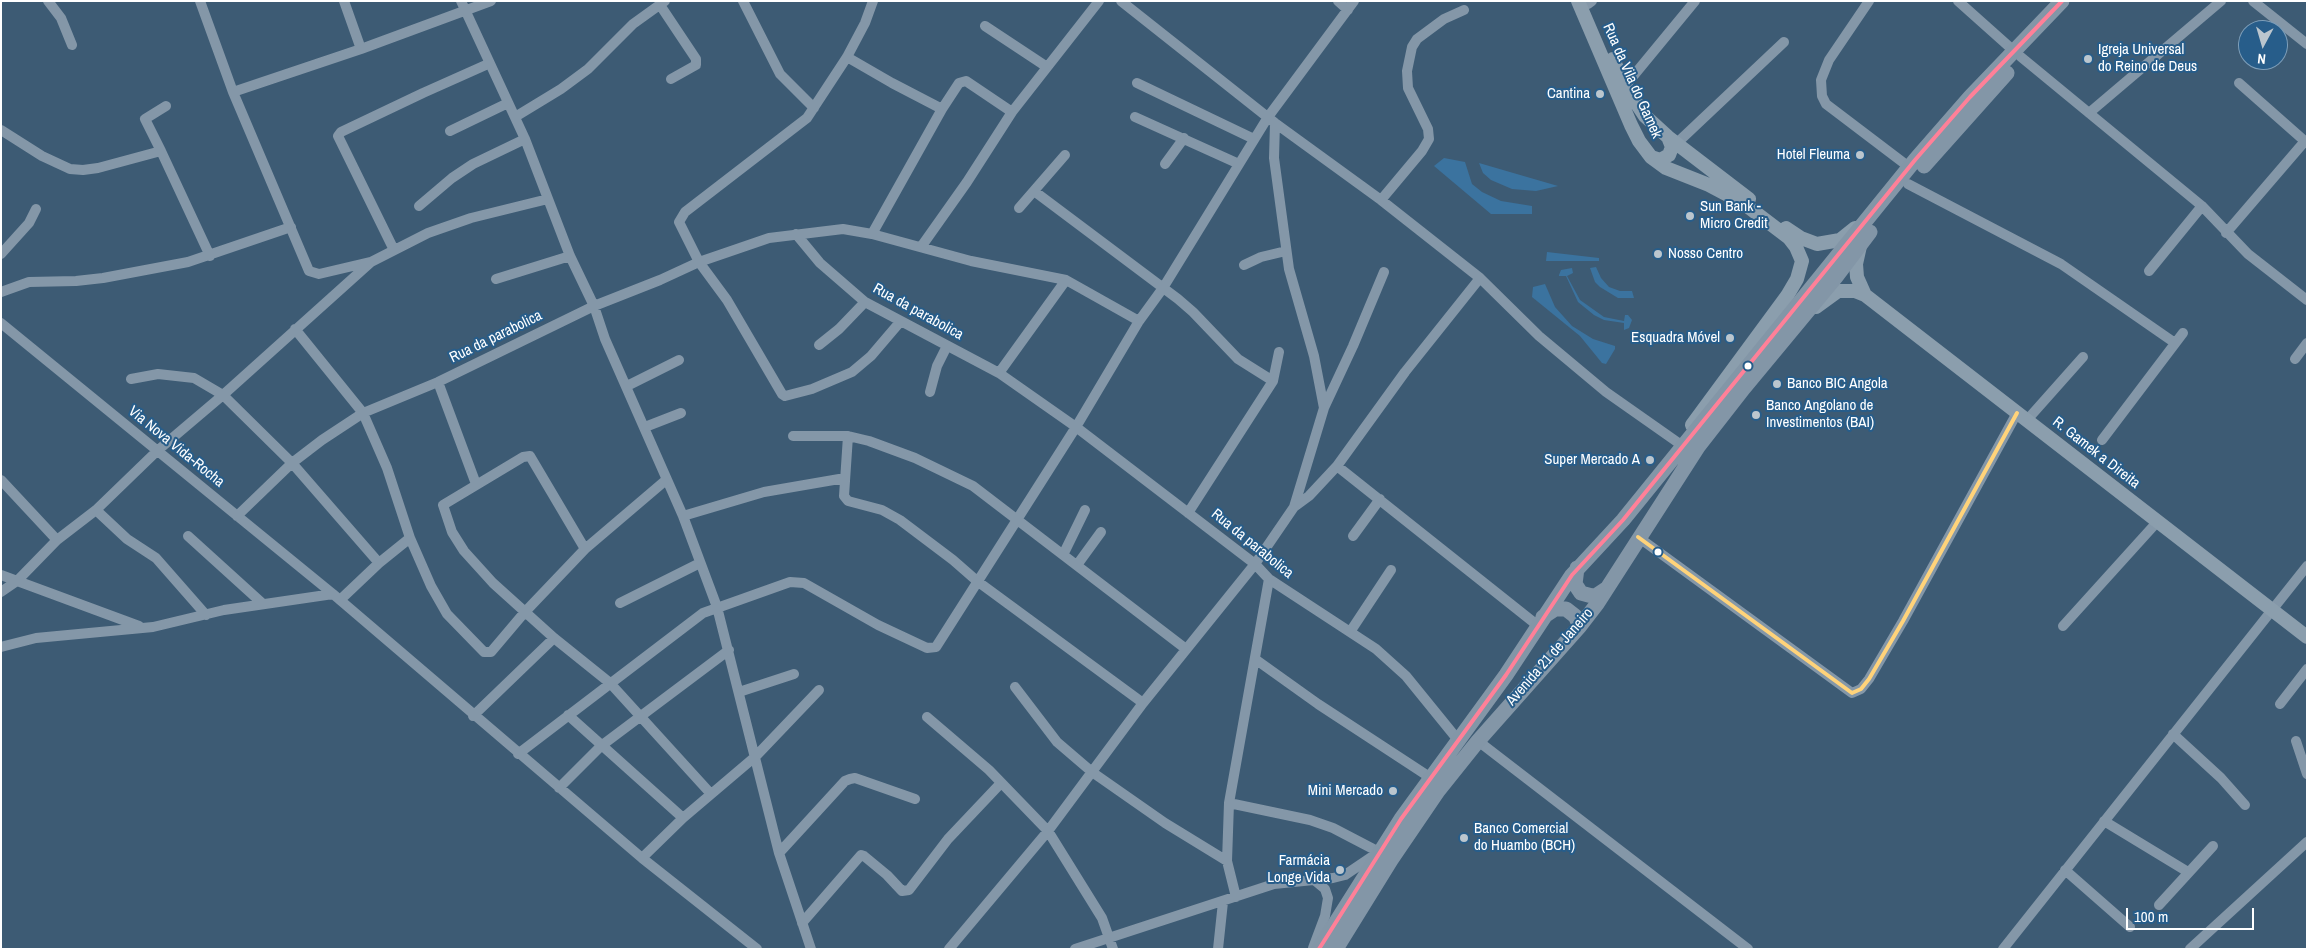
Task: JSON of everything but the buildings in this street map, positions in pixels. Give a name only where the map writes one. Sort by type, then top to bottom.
[{"type":"main road","name":"Avenida 21 de Janeiro","points":[[1336,949],[1395,853],[1438,791],[1478,741],[1580,626],[1698,447],[1788,332],[1836,277],[1908,184],[2062,1]]},
{"type":"main road","name":"Avenida 21 de Janeiro","points":[[1319,949],[1379,852],[1506,675],[1540,621],[1577,568],[1623,520],[1909,167],[1970,97],[2076,1]]},
{"type":"main road","name":"Rua da Vila do Gamek","points":[[1586,2],[1625,86],[1646,116],[1672,140],[1792,232],[1810,242],[1833,243],[1848,235],[1882,201]]},
{"type":"main road","name":"Rua da Vila do Gamek","points":[[1586,2],[1631,125],[1639,141],[1651,157],[1666,168],[1709,185],[1734,198],[1789,238],[1796,247],[1802,261],[1798,279],[1787,296],[1680,444]]},
{"type":"main road","points":[[1651,157],[1662,160],[1669,155],[1672,140]]},
{"type":"main road","points":[[1861,243],[1856,264],[1857,277],[1865,295]]},
{"type":"main road","points":[[1788,332],[1832,294],[1846,290],[1865,295]]},
{"type":"main road","name":"R. Gamek a Direita","points":[[1865,295],[2307,637]]},
{"type":"main road","points":[[1660,474],[1680,444]]},
{"type":"main road","points":[[1577,568],[1574,578],[1575,584],[1581,593],[1586,596],[1597,596],[1606,588]]},
{"type":"main road","points":[[1540,621],[1555,609],[1566,609],[1575,616],[1580,626]]},
{"type":"street","points":[[48,1],[61,18],[72,45]]},
{"type":"street","points":[[200,1],[233,92],[309,271],[314,274],[371,262]]},
{"type":"street","points":[[344,1],[361,49]]},
{"type":"street","points":[[461,1],[488,64],[525,139],[570,256],[594,306],[605,339],[683,516],[717,607],[779,853],[811,949]]},
{"type":"street","points":[[233,92],[361,49],[491,1]]},
{"type":"street","points":[[744,1],[780,74],[814,108]]},
{"type":"street","points":[[873,1],[865,23],[847,57],[814,108],[798,127],[680,217],[680,222],[699,262],[727,300],[782,394],[786,396],[812,389],[852,372],[871,356],[900,322]]},
{"type":"street","points":[[921,247],[967,182],[1012,112],[1099,1]]},
{"type":"street","points":[[1122,1],[1272,120],[1381,200],[1480,278],[1539,336],[1606,392],[1680,444]]},
{"type":"street","points":[[1338,1],[1348,10]]},
{"type":"street","points":[[518,754],[690,622],[717,607],[757,595],[790,582],[804,583],[878,625],[931,649],[936,647],[1076,427],[1139,321],[1162,288],[1254,139],[1272,120],[1354,1]]},
{"type":"street","points":[[1625,86],[1695,1]]},
{"type":"street","points":[[1869,1],[1830,60],[1821,80],[1822,96],[1826,104],[1909,167]]},
{"type":"street","points":[[1958,1],[2017,54],[2202,206],[2248,254],[2307,300]]},
{"type":"street","points":[[2089,113],[2220,1]]},
{"type":"street","points":[[2253,1],[2307,44]]},
{"type":"street","points":[[515,118],[561,89],[588,69],[633,24],[662,3],[696,59],[696,65],[672,79]]},
{"type":"street","points":[[1381,200],[1422,151],[1429,139],[1428,129],[1408,88],[1407,71],[1412,46],[1417,39],[1444,19],[1464,10]]},
{"type":"street","points":[[985,26],[1047,67]]},
{"type":"street","points":[[1672,140],[1784,42]]},
{"type":"street","points":[[847,57],[942,109]]},
{"type":"street","points":[[394,250],[338,136],[341,132],[415,96],[488,64]]},
{"type":"street","points":[[872,234],[942,109],[959,83],[966,81],[1012,112]]},
{"type":"street","points":[[1137,83],[1254,139]]},
{"type":"street","points":[[2226,233],[2306,142],[2239,83]]},
{"type":"street","points":[[450,131],[508,104]]},
{"type":"street","points":[[166,106],[145,119],[210,256]]},
{"type":"street","points":[[1135,117],[1239,164]]},
{"type":"street","points":[[1272,120],[1273,144],[1289,269],[1314,356],[1324,408]]},
{"type":"street","points":[[1,130],[42,156],[70,169],[98,168],[161,151]]},
{"type":"street","points":[[1165,164],[1184,138]]},
{"type":"street","points":[[419,206],[452,178],[473,164],[525,139]]},
{"type":"street","points":[[1019,208],[1065,154]]},
{"type":"street","points":[[1908,184],[2061,264],[2175,344]]},
{"type":"street","points":[[1034,191],[1194,312],[1238,359],[1273,381]]},
{"type":"street","points":[[1,592],[17,581],[57,540],[96,510],[157,450],[223,395],[371,262],[428,233],[471,218],[548,199]]},
{"type":"street","points":[[2149,271],[2202,206]]},
{"type":"street","points":[[1,254],[29,223],[36,209]]},
{"type":"street","points":[[1,292],[29,282],[76,281],[103,278],[188,262],[291,227]]},
{"type":"street","points":[[796,234],[843,229],[872,234],[971,260],[1066,280],[1139,321]]},
{"type":"street","name":"Rua da parabolica","points":[[238,516],[292,463],[322,440],[363,413],[438,382],[594,306],[699,262],[769,238],[796,234],[820,263],[866,302],[900,322],[999,373],[1076,427],[1256,564],[1268,579],[1350,632],[1395,664],[1458,740]]},
{"type":"street","points":[[1244,265],[1261,257],[1286,251]]},
{"type":"street","points":[[496,279],[570,256]]},
{"type":"street","points":[[949,949],[1048,831],[1143,703],[1256,564],[1294,507],[1324,408],[1353,346],[1384,272]]},
{"type":"street","points":[[1294,507],[1309,496],[1337,466],[1405,372],[1480,278]]},
{"type":"street","points":[[999,373],[1066,280]]},
{"type":"street","points":[[819,345],[839,329],[866,302]]},
{"type":"street","name":"Via Nova Vida-Rocha","points":[[1,323],[337,597],[473,716],[642,858],[757,949]]},
{"type":"street","points":[[296,329],[363,413],[387,468],[410,538],[431,586],[447,614],[484,652],[491,652],[524,613],[585,549],[666,480]]},
{"type":"street","points":[[2102,440],[2183,333]]},
{"type":"street","points":[[2294,359],[2307,343]]},
{"type":"street","points":[[930,392],[937,366],[947,346]]},
{"type":"street","points":[[1188,513],[1273,381],[1279,352]]},
{"type":"street","points":[[1638,537],[1852,693],[1861,689],[1883,654],[2022,416],[2083,357]]},
{"type":"street","points":[[627,386],[679,360]]},
{"type":"street","points":[[131,379],[158,374],[194,378],[223,395],[292,463],[379,564]]},
{"type":"street","points":[[438,382],[476,484]]},
{"type":"street","points":[[645,427],[681,413]]},
{"type":"street","points":[[793,436],[848,436],[888,447],[973,486],[1077,564],[1102,587],[1186,649]]},
{"type":"street","points":[[848,436],[844,496],[848,501],[882,510],[900,520],[953,560],[977,581],[1143,703]]},
{"type":"street","points":[[585,549],[530,456],[523,457],[476,484],[443,506],[452,532],[464,551],[493,583],[524,613],[610,683],[711,794]]},
{"type":"street","points":[[1337,466],[1540,621]]},
{"type":"street","points":[[683,516],[764,492],[845,478]]},
{"type":"street","points":[[1,480],[57,540]]},
{"type":"street","points":[[1353,536],[1380,499]]},
{"type":"street","points":[[96,510],[127,539],[156,558],[206,615]]},
{"type":"street","points":[[1063,555],[1085,510]]},
{"type":"street","points":[[2063,626],[2158,521]]},
{"type":"street","points":[[1077,564],[1101,532]]},
{"type":"street","points":[[188,536],[263,604]]},
{"type":"street","points":[[1,647],[36,638],[153,627],[263,604],[337,597],[410,538]]},
{"type":"street","points":[[620,603],[700,562]]},
{"type":"street","points":[[2003,949],[2307,566]]},
{"type":"street","points":[[1350,632],[1391,570]]},
{"type":"street","points":[[1,575],[142,627]]},
{"type":"street","points":[[1236,897],[1227,861],[1229,803],[1268,579]]},
{"type":"street","points":[[473,716],[554,638]]},
{"type":"street","points":[[558,788],[600,746],[729,650]]},
{"type":"street","points":[[1255,659],[1318,704],[1431,778]]},
{"type":"street","points":[[2280,704],[2307,670]]},
{"type":"street","points":[[739,692],[794,674]]},
{"type":"street","points":[[1015,687],[1057,742],[1092,772],[1165,823],[1227,861]]},
{"type":"street","points":[[642,858],[683,818],[756,756],[819,690]]},
{"type":"street","points":[[568,715],[600,746],[683,818]]},
{"type":"street","points":[[927,717],[962,745],[1048,831],[1102,918],[1113,949]]},
{"type":"street","points":[[2173,734],[2221,778],[2245,805]]},
{"type":"street","points":[[1478,741],[1748,949]]},
{"type":"street","points":[[2296,741],[2307,774]]},
{"type":"street","points":[[779,853],[845,782],[850,779],[855,778],[915,799]]},
{"type":"street","points":[[802,923],[861,856],[864,856],[882,870],[902,891],[909,890],[948,839],[1001,783]]},
{"type":"street","points":[[1075,949],[1109,936],[1223,902],[1274,884],[1345,875],[1379,852],[1333,828],[1310,820],[1229,803]]},
{"type":"street","points":[[2104,821],[2188,872]]},
{"type":"street","points":[[2190,949],[2307,842]]},
{"type":"street","points":[[2159,905],[2213,846]]},
{"type":"street","points":[[2066,870],[2130,927]]},
{"type":"street","points":[[1312,879],[1322,886],[1328,898],[1326,916],[1313,949]]},
{"type":"street","points":[[1218,949],[1223,902]]},
{"type":"shaded area","points":[[1444,158],[1465,162],[1472,184],[1482,192],[1501,201],[1532,206],[1532,214],[1491,214],[1434,166]]},
{"type":"shaded area","points":[[1479,163],[1558,186],[1536,191],[1512,189],[1491,180],[1483,173]]},
{"type":"shaded area","points":[[1547,252],[1599,258],[1599,261],[1546,261]]},
{"type":"shaded area","points":[[1596,267],[1601,278],[1609,287],[1620,291],[1632,291],[1634,298],[1618,298],[1600,287],[1595,282],[1590,268]]},
{"type":"shaded area","points":[[1572,268],[1573,273],[1567,276],[1580,300],[1604,317],[1624,321],[1625,315],[1628,315],[1632,320],[1629,328],[1624,330],[1624,323],[1604,320],[1594,315],[1578,302],[1566,276],[1559,276],[1561,270]]},
{"type":"shaded area","points":[[1545,284],[1555,307],[1572,326],[1593,339],[1615,346],[1606,364],[1602,363],[1580,336],[1532,297],[1533,287]]},
{"type":"transit line","points":[[1319,949],[1401,819],[1506,675],[1572,575],[1623,520],[1915,160],[1970,97],[2062,1]]},
{"type":"transit line","points":[[1638,537],[1852,693],[1861,689],[1869,679],[1903,621],[2017,413]]},
{"type":"place","name":"Igreja Universal do Reino de Deus","points":[[2088,59]]},
{"type":"place","name":"Cantina","points":[[1600,94]]},
{"type":"place","name":"Hotel Fleuma","points":[[1860,155]]},
{"type":"place","name":"Sun Bank - Micro Credit","points":[[1690,216]]},
{"type":"place","name":"Nosso Centro","points":[[1658,254]]},
{"type":"place","name":"Esquadra Móvel","points":[[1730,338]]},
{"type":"place","name":"Banco BIC Angola","points":[[1777,384]]},
{"type":"place","name":"Banco Angolano de Investimentos (BAI)","points":[[1756,415]]},
{"type":"place","name":"Super Mercado A","points":[[1650,460]]},
{"type":"place","name":"Mini Mercado","points":[[1393,791]]},
{"type":"place","name":"Banco Comercial do Huambo (BCH)","points":[[1464,838]]},
{"type":"place","name":"Farmácia Longe Vida","points":[[1340,870]]}]
